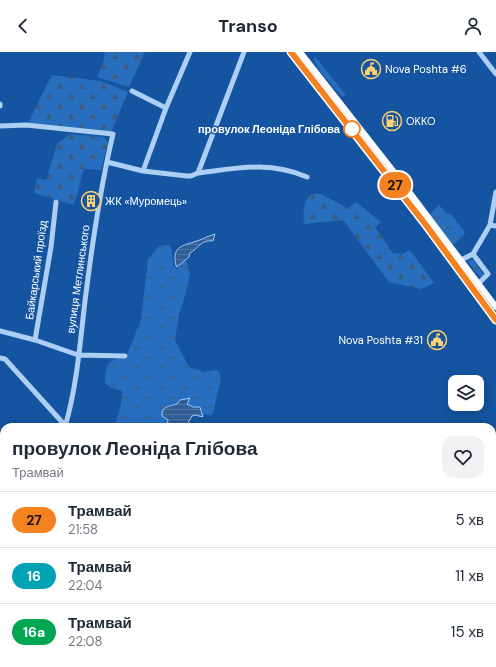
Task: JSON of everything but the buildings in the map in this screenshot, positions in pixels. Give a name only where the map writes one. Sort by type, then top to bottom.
[{"type":"main road","points":[[300,52],[496,307]]},
{"type":"street","points":[[143,171],[166,108],[190,52]]},
{"type":"street","points":[[198,173],[244,52]]},
{"type":"street","points":[[479,52],[496,74]]},
{"type":"street","points":[[132,91],[166,108]]},
{"type":"street","name":"вулиця Метлинського","points":[[0,126],[26,125],[113,134],[102,180],[74,386],[66,423]]},
{"type":"street","points":[[107,162],[143,171],[187,176],[198,173],[252,166],[266,166],[281,168],[307,177]]},
{"type":"street","points":[[461,260],[473,254],[490,225],[496,192]]},
{"type":"street","name":"Байкарський проїзд","points":[[36,340],[51,247],[56,202]]},
{"type":"street","points":[[490,225],[496,226]]},
{"type":"street","points":[[473,254],[488,274],[479,283]]},
{"type":"street","points":[[0,331],[36,340],[78,355],[125,356]]},
{"type":"street","points":[[0,358],[5,359],[63,423]]},
{"type":"green space","points":[[105,52],[145,52],[129,87],[97,77],[103,63]]},
{"type":"green space","points":[[316,57],[346,95],[342,97],[326,78],[315,62],[314,58]]},
{"type":"green space","points":[[52,75],[101,81],[128,92],[111,132],[28,124]]},
{"type":"green space","points":[[70,134],[104,137],[108,143],[101,170],[84,169],[74,205],[34,193],[37,178],[46,180],[57,144]]},
{"type":"green space","points":[[311,194],[321,194],[348,208],[356,202],[381,222],[375,227],[393,253],[402,254],[410,250],[434,283],[421,289],[389,282],[343,220],[304,224],[304,208],[306,201]]},
{"type":"green space","points":[[439,205],[448,215],[450,213],[465,232],[464,235],[454,244],[430,214]]},
{"type":"green space","points":[[169,245],[172,251],[173,266],[177,269],[184,261],[187,262],[190,274],[179,314],[175,340],[189,367],[204,372],[218,370],[221,378],[213,413],[210,415],[203,414],[200,407],[193,407],[187,404],[189,398],[187,398],[177,404],[168,405],[164,409],[168,423],[115,423],[120,409],[122,391],[111,388],[105,383],[106,371],[111,361],[126,357],[141,320],[148,259],[159,246]]},
{"type":"green space","points":[[469,260],[474,260],[484,275],[480,277],[468,262]]},
{"type":"shaded area","points":[[215,234],[213,241],[205,241],[190,253],[189,257],[177,267],[176,266],[175,255],[178,249]]},
{"type":"shaded area","points":[[190,398],[187,404],[193,407],[200,407],[203,417],[195,415],[192,416],[188,423],[168,423],[168,420],[162,416],[164,408],[177,404],[180,400]]},
{"type":"tram line","points":[[288,52],[424,227],[496,323]]},
{"type":"tram line","name":"27","points":[[291,52],[365,145],[496,320]]},
{"type":"place","name":"Nova Poshta #6","points":[[371,69]]},
{"type":"place","name":"OKKO","points":[[392,121]]},
{"type":"place","name":"провулок Леоніда Глібова","points":[[352,129]]},
{"type":"place","name":"ЖК «Муромець»","points":[[91,201]]},
{"type":"place","name":"Nova Poshta #31","points":[[437,340]]}]
